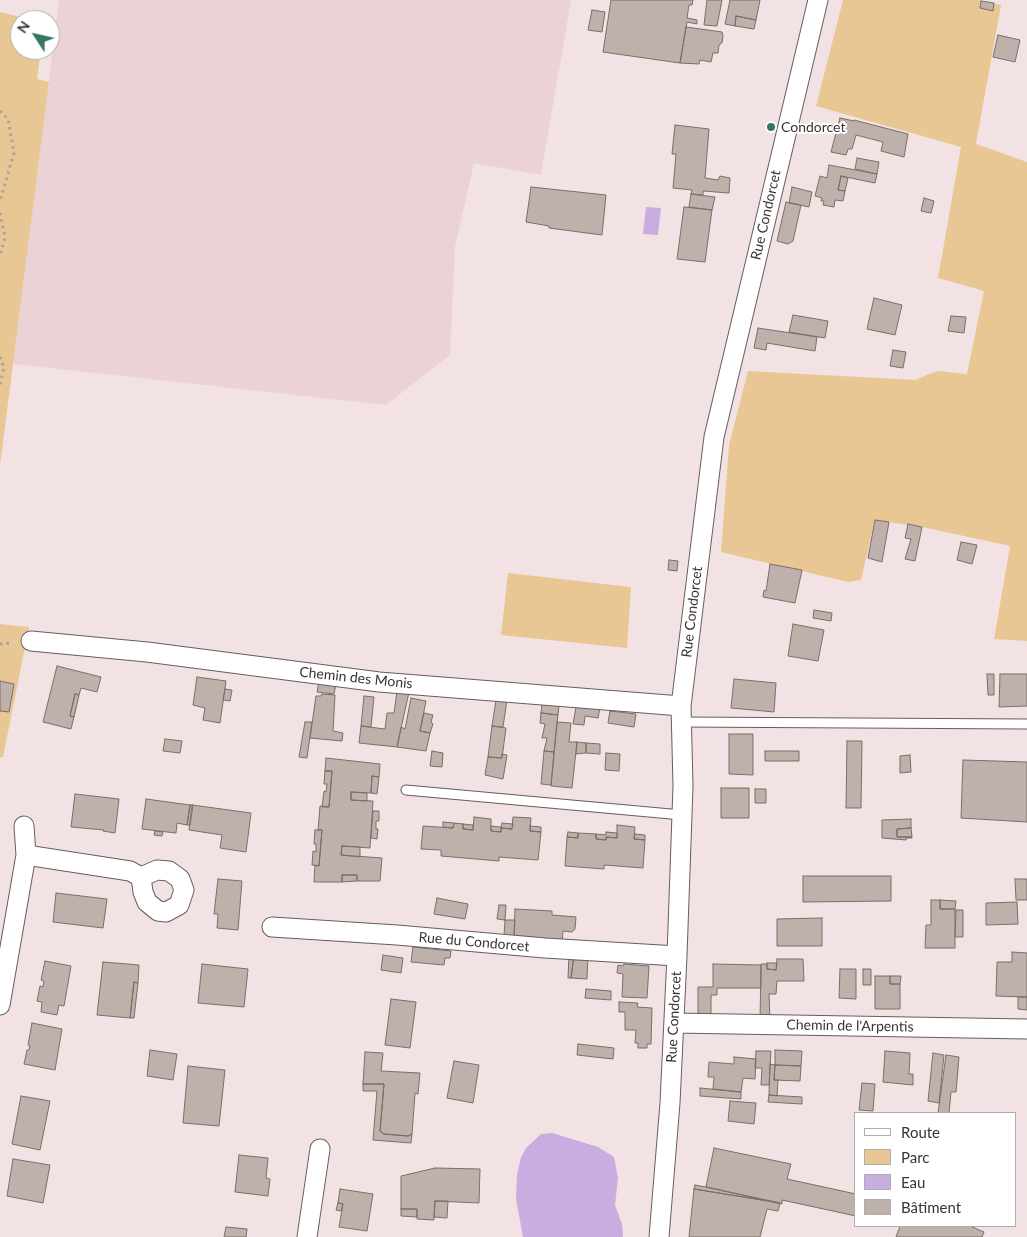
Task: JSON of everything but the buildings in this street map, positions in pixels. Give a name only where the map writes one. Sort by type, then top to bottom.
[{"type":"street","name":"Rue Condorcet","points":[[659,1237],[670,1103],[677,956],[682,815],[681,714],[714,437],[818,0]]},
{"type":"street","name":"Chemin des Monis","points":[[31,641],[147,652],[379,682],[681,714]]},
{"type":"street","points":[[0,1005],[26,856],[24,826]]},
{"type":"street","points":[[26,856],[135,874]]},
{"type":"street","name":"Rue du Condorcet","points":[[272,927],[677,956]]},
{"type":"street","name":"Chemin de l'Arpentis","points":[[674,1023],[1027,1029]]},
{"type":"street","points":[[307,1237],[320,1149]]},
{"type":"lane","points":[[681,714],[1027,724]]},
{"type":"lane","points":[[406,790],[682,815]]},
{"type":"path","points":[[0,110],[8,119],[14,153],[0,201]]},
{"type":"path","points":[[0,213],[6,238],[0,255]]},
{"type":"path","points":[[0,357],[4,368],[0,385]]},
{"type":"shaded area","points":[[59,0],[571,0],[541,175],[474,163],[455,247],[450,355],[386,405],[13,364],[51,60],[60,60],[60,10],[58,10]]},
{"type":"green space","points":[[843,0],[977,0],[1001,5],[976,144],[1027,162],[1027,641],[994,639],[1010,546],[922,527],[875,520],[861,580],[848,582],[721,552],[729,445],[748,371],[915,380],[937,371],[967,374],[984,291],[938,278],[961,147],[816,106]]},
{"type":"green space","points":[[0,12],[10,14],[10,60],[40,60],[37,79],[49,82],[0,466]]},
{"type":"green space","points":[[508,573],[631,587],[627,648],[501,635]]},
{"type":"green space","points":[[0,624],[29,627],[3,757],[0,757]]},
{"type":"water","points":[[646,207],[661,208],[658,235],[643,234]]},
{"type":"water","points":[[552,1133],[598,1147],[614,1157],[618,1178],[615,1205],[622,1224],[623,1237],[523,1237],[516,1199],[517,1175],[521,1157],[526,1148],[541,1134]]},
{"type":"place","name":"Condorcet","points":[[771,127]]}]
